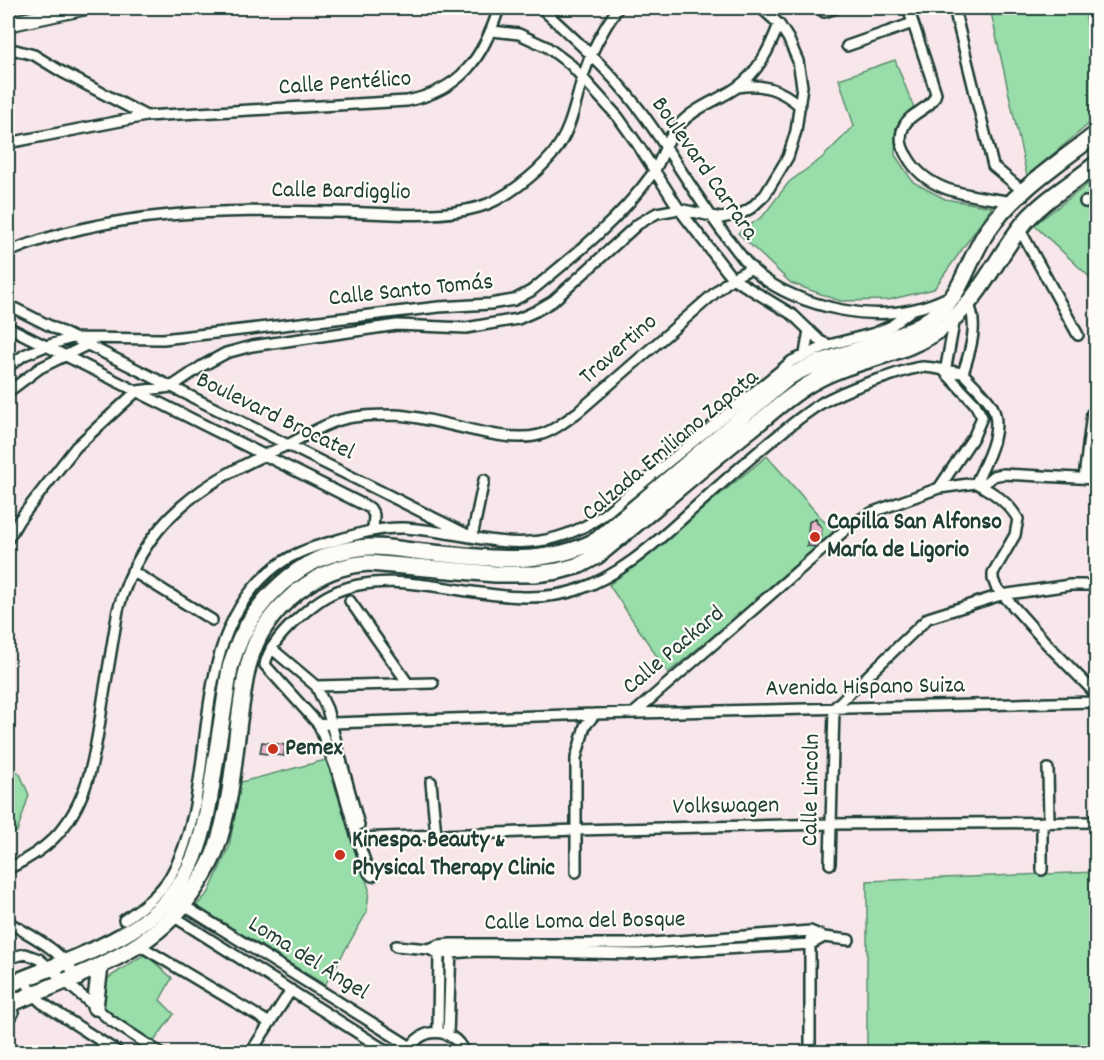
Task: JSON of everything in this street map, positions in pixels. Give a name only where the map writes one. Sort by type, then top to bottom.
[{"type":"main road","points":[[8,24],[83,8]]},
{"type":"main road","name":"Calzada Emiliano Zapata","points":[[8,985],[96,949],[135,928],[164,904],[181,883],[196,855],[206,824],[230,668],[237,645],[260,606],[288,577],[337,552],[361,548],[542,558],[583,548],[597,540],[789,378],[818,362],[901,336],[956,293],[987,231],[1018,197],[1096,134]]},
{"type":"main road","name":"Calzada Emiliano Zapata","points":[[9,1001],[100,966],[139,945],[178,911],[203,877],[216,850],[225,815],[245,677],[255,644],[269,620],[303,587],[322,574],[355,564],[369,563],[495,574],[525,574],[558,571],[580,565],[597,556],[802,389],[832,373],[916,343],[937,332],[956,317],[981,288],[1019,228],[1040,207],[1096,165]]},
{"type":"main road","points":[[90,1002],[100,966]]},
{"type":"street","name":"Calle Pentélico","points":[[8,143],[146,116],[407,101],[427,97],[458,79],[481,50],[492,31],[500,8]]},
{"type":"street","name":"Boulevard Carrara","points":[[541,8],[611,74],[641,111],[710,216],[752,268],[765,279],[798,298],[827,308],[872,314],[937,307]]},
{"type":"street","name":"Calle Bardigglio","points":[[8,252],[30,243],[108,222],[168,213],[254,210],[448,214],[496,201],[514,189],[550,157],[562,141],[591,54],[604,28],[618,8]]},
{"type":"street","points":[[710,216],[721,218],[741,214],[765,195],[788,157],[796,132],[802,86],[798,61],[779,24],[761,8]]},
{"type":"street","points":[[824,12],[836,8]]},
{"type":"street","points":[[908,8],[936,93],[931,103],[908,120],[903,127],[902,148],[916,169],[936,186],[949,191],[1018,197]]},
{"type":"street","points":[[954,8],[993,166],[1018,197]]},
{"type":"street","points":[[847,46],[913,23]]},
{"type":"street","points":[[738,87],[765,57],[779,24]]},
{"type":"street","name":"Boulevard Carrara","points":[[492,31],[519,34],[547,47],[583,77],[618,117],[679,209],[732,278],[793,315],[820,341],[830,345]]},
{"type":"street","points":[[8,48],[34,55],[146,116]]},
{"type":"street","points":[[665,148],[676,128],[686,118],[707,103],[738,87],[749,85],[771,88],[800,106]]},
{"type":"street","name":"Calle Santo Tomás","points":[[72,338],[163,339],[514,300],[531,291],[623,210],[654,171],[665,148]]},
{"type":"street","points":[[1084,202],[1096,203]]},
{"type":"street","name":"Calle Santo Tomás","points":[[137,391],[171,387],[226,353],[252,345],[397,325],[466,328],[518,319],[553,301],[638,224],[657,213],[679,209],[710,216]]},
{"type":"street","points":[[1019,228],[1078,335]]},
{"type":"street","name":"Travertino","points":[[8,869],[39,851],[54,839],[70,819],[80,800],[94,758],[118,609],[132,571],[158,529],[191,496],[263,454],[340,420],[364,416],[398,416],[501,435],[538,435],[557,427],[578,412],[732,278],[752,268]]},
{"type":"street","points":[[956,293],[969,303],[973,315],[969,350],[963,373]]},
{"type":"street","name":"Boulevard Brocatel","points":[[8,305],[472,537]]},
{"type":"street","points":[[937,307],[956,317],[945,372]]},
{"type":"street","points":[[124,920],[156,895],[169,878],[180,856],[192,818],[214,679],[225,638],[246,596],[271,570],[297,552],[373,530],[404,528],[519,544],[574,533],[602,516],[792,361],[830,345],[875,333],[891,326],[912,310]]},
{"type":"street","name":"Boulevard Brocatel","points":[[8,327],[370,508],[374,515],[373,530]]},
{"type":"street","points":[[805,354],[809,330]]},
{"type":"street","points":[[8,367],[24,355],[72,338]]},
{"type":"street","points":[[8,392],[40,368],[64,355],[88,346],[96,339]]},
{"type":"street","points":[[950,345],[969,350]]},
{"type":"street","points":[[360,838],[319,725],[267,668],[266,661],[271,648],[309,608],[331,594],[352,587],[381,583],[410,583],[495,596],[546,597],[580,589],[618,570],[658,540],[753,456],[808,412],[827,400],[867,383],[912,369],[925,367],[945,372],[963,373],[992,406],[995,415],[995,436],[979,485],[1002,499],[1012,508],[1018,519],[1015,535],[993,573],[993,579],[1001,595],[1096,694]]},
{"type":"street","points":[[945,372],[975,404],[982,417]]},
{"type":"street","points":[[8,539],[19,520],[76,447],[137,391]]},
{"type":"street","points":[[1084,478],[1092,413]]},
{"type":"street","points":[[982,417],[995,415]]},
{"type":"street","points":[[939,488],[974,436],[982,417]]},
{"type":"street","name":"Calle Packard","points":[[319,725],[634,713],[852,524],[873,512],[939,488],[979,485],[993,476],[1003,474],[1096,478]]},
{"type":"street","points":[[472,537],[484,480]]},
{"type":"street","points":[[132,571],[212,620]]},
{"type":"street","name":"Calle Lincoln","points":[[830,864],[834,708],[928,618],[1001,595],[1070,585],[1096,585]]},
{"type":"street","points":[[350,601],[406,682]]},
{"type":"street","points":[[271,648],[315,686],[332,723],[360,838]]},
{"type":"street","points":[[315,686],[433,683]]},
{"type":"street","name":"Avenida Hispano Suiza","points":[[634,713],[1096,702]]},
{"type":"street","points":[[576,872],[576,758],[585,726],[595,714]]},
{"type":"street","points":[[1042,870],[1048,769]]},
{"type":"street","points":[[431,782],[436,835]]},
{"type":"street","name":"Volkswagen","points":[[360,838],[831,824],[1096,822]]},
{"type":"street","name":"Loma del Ángel","points":[[178,911],[201,916],[410,1050]]},
{"type":"street","name":"Loma del Ángel","points":[[178,911],[193,929],[388,1053]]},
{"type":"street","points":[[193,929],[201,916]]},
{"type":"street","points":[[8,922],[50,947],[65,961],[70,978],[90,1002],[110,1020],[159,1053]]},
{"type":"street","points":[[810,1053],[810,931],[824,937],[849,940]]},
{"type":"street","name":"Calle Loma del Bosque","points":[[451,948],[638,944],[810,931]]},
{"type":"street","points":[[396,946],[477,951],[638,954],[811,944],[824,937]]},
{"type":"street","points":[[139,945],[270,1023]]},
{"type":"street","points":[[448,1035],[451,948]]},
{"type":"street","points":[[438,1032],[439,949]]},
{"type":"street","points":[[8,958],[16,955],[33,956],[70,978]]},
{"type":"street","points":[[26,978],[32,994],[42,1003],[118,1053]]},
{"type":"street","points":[[251,1052],[291,990]]},
{"type":"street","points":[[8,1020],[13,1012],[9,1001]]},
{"type":"street","points":[[410,1050],[422,1036],[438,1032],[455,1039],[464,1053]]},
{"type":"green space","points":[[990,8],[1084,8],[1096,66],[1096,118],[1027,176]]},
{"type":"green space","points":[[895,60],[914,108],[896,127],[895,155],[913,182],[945,199],[992,207],[934,289],[888,300],[840,301],[791,283],[738,233],[763,216],[789,182],[822,158],[854,126],[839,79]]},
{"type":"green space","points":[[1096,178],[1096,283],[1034,225]]},
{"type":"green space","points":[[767,456],[836,535],[668,673],[609,585]]},
{"type":"green space","points":[[326,760],[369,889],[367,912],[325,985],[196,906],[209,892],[229,847],[241,782]]},
{"type":"green space","points":[[8,764],[20,774],[29,795],[17,832],[8,835],[8,804],[11,798],[8,795]]},
{"type":"green space","points":[[1096,872],[1096,1052],[867,1052],[867,881]]},
{"type":"green space","points":[[145,954],[172,978],[160,1000],[174,1014],[152,1044],[105,1015],[97,997],[105,980]]},
{"type":"building","name":"Capilla San Alfonso María de Ligorio","points":[[816,518],[817,523],[822,527],[821,542],[816,547],[807,546],[809,522]]},
{"type":"building","name":"Pemex","points":[[262,742],[285,745],[284,756],[260,753]]},
{"type":"place","name":"Capilla San Alfonso María de Ligorio","points":[[815,537]]},
{"type":"place","name":"Pemex","points":[[273,749]]},
{"type":"place","name":"Kinespa Beauty & Physical Therapy Clinic","points":[[340,855]]}]
